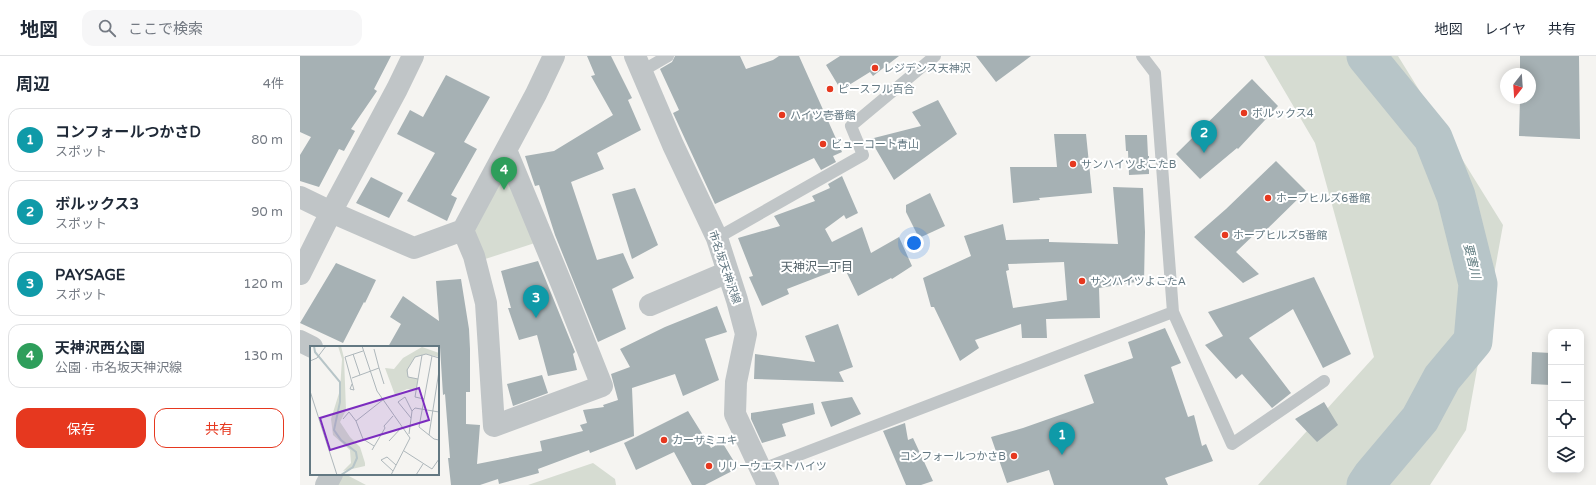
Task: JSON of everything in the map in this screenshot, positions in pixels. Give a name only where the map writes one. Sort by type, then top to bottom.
[{"type":"street","points":[[300,274],[330,212],[397,90],[412,56]]},
{"type":"street","points":[[300,197],[330,212],[414,248],[463,230],[554,56]]},
{"type":"street","name":"市名坂天神沢線","points":[[638,63],[673,144],[717,238],[728,272],[746,334],[736,382],[735,414],[764,477]]},
{"type":"street","points":[[463,230],[474,256],[486,303],[494,426],[602,386],[506,150]]},
{"type":"street","points":[[650,305],[728,272]]},
{"type":"street","points":[[300,341],[310,346]]},
{"type":"street","points":[[326,485],[331,475]]},
{"type":"lane","points":[[638,63],[668,56]]},
{"type":"lane","points":[[717,238],[863,155],[851,126],[935,56]]},
{"type":"lane","points":[[1142,56],[1155,73],[1173,312],[1232,444],[1324,381]]},
{"type":"lane","points":[[764,477],[1173,312]]},
{"type":"shaded area","points":[[1264,56],[1398,56],[1503,225],[1466,430],[1430,485],[1258,485],[1374,357],[1315,143]]},
{"type":"shaded area","points":[[506,150],[544,240],[476,262],[463,230]]},
{"type":"shaded area","points":[[593,463],[615,479],[616,485],[528,485]]},
{"type":"shaded area","points":[[331,475],[347,475],[366,485],[326,485]]},
{"type":"building","points":[[300,56],[391,56],[374,89],[377,91],[351,129],[355,131],[344,151],[339,149],[319,187],[300,181],[300,155],[311,137],[300,132]]},
{"type":"building","points":[[587,56],[611,56],[632,98],[628,100],[641,130],[597,153],[604,169],[571,182],[597,260],[623,253],[634,278],[612,289],[626,329],[598,342],[555,235],[539,185],[535,186],[525,156],[554,151],[613,115],[591,76],[595,75]]},
{"type":"building","points":[[675,56],[740,56],[746,69],[773,60],[779,56],[799,56],[842,152],[833,156],[836,162],[821,170],[814,158],[715,204],[673,113],[679,110],[660,69],[672,62]]},
{"type":"building","points":[[840,56],[899,56],[873,76],[870,72],[841,90],[826,65]]},
{"type":"building","points":[[976,56],[1031,56],[996,82]]},
{"type":"building","points":[[1520,56],[1579,56],[1580,139],[1519,136],[1520,104],[1536,104],[1536,68],[1520,68]]},
{"type":"building","points":[[446,75],[490,97],[464,142],[477,149],[451,195],[457,198],[447,221],[407,201],[435,153],[397,134],[410,110],[423,117]]},
{"type":"building","points":[[1252,79],[1278,106],[1238,149],[1237,148],[1200,179],[1176,154]]},
{"type":"building","points":[[938,100],[957,134],[894,180],[870,139],[921,126],[912,112]]},
{"type":"building","points":[[1054,134],[1086,134],[1092,193],[1039,198],[1040,200],[1013,203],[1010,167],[1057,167]]},
{"type":"building","points":[[1125,135],[1147,135],[1149,174],[1129,175],[1128,151],[1126,151]]},
{"type":"building","points":[[1276,161],[1306,191],[1264,232],[1260,229],[1236,252],[1259,274],[1243,283],[1194,237],[1226,209]]},
{"type":"building","points":[[842,176],[858,213],[846,219],[844,215],[825,229],[832,242],[862,227],[871,253],[899,237],[912,266],[892,279],[891,278],[858,296],[844,267],[787,289],[789,294],[762,306],[749,277],[753,276],[738,238],[780,226],[774,216],[815,201],[812,196],[830,188],[828,184]]},
{"type":"building","points":[[371,177],[403,193],[389,218],[356,203]]},
{"type":"building","points":[[1113,187],[1143,188],[1145,232],[1144,282],[1141,278],[1142,281],[1099,288],[1100,318],[1046,319],[1047,338],[1022,338],[1021,324],[975,340],[979,348],[960,361],[934,307],[931,307],[923,278],[971,256],[964,236],[1003,224],[1006,240],[1049,239],[1049,242],[1118,244]],"holes":[[[1064,262],[1067,300],[1013,308],[1006,271],[1009,270],[1008,264]]]},
{"type":"building","points":[[635,188],[658,245],[632,259],[612,194]]},
{"type":"building","points":[[930,193],[945,226],[919,238],[906,212],[906,205]]},
{"type":"building","points":[[538,261],[575,352],[573,354],[577,370],[548,376],[537,335],[519,340],[508,308],[511,308],[501,271]]},
{"type":"building","points":[[336,263],[376,280],[343,343],[300,323]]},
{"type":"building","points":[[1314,277],[1351,354],[1323,368],[1293,309],[1249,338],[1291,393],[1272,408],[1242,374],[1236,379],[1205,345],[1223,336],[1208,312]]},
{"type":"building","points":[[461,279],[469,329],[470,349],[470,392],[466,392],[466,424],[480,425],[477,464],[542,451],[540,441],[583,431],[580,425],[587,423],[583,410],[604,407],[603,405],[618,400],[611,374],[630,367],[620,349],[665,327],[717,306],[727,332],[705,339],[719,380],[683,396],[675,374],[632,388],[634,436],[590,453],[589,450],[538,469],[539,473],[499,484],[498,479],[480,485],[451,485],[448,458],[450,458],[445,394],[443,395],[440,347],[389,346],[401,324],[390,317],[403,296],[439,321],[436,281]]},
{"type":"building","points":[[838,324],[853,367],[839,372],[844,382],[754,379],[755,354],[815,362],[805,336]]},
{"type":"building","points":[[1165,328],[1181,363],[1171,367],[1188,417],[1194,415],[1202,446],[1206,444],[1213,461],[1165,478],[1168,485],[1054,485],[1049,470],[1007,483],[991,437],[1023,428],[1094,403],[1084,375],[1133,358],[1128,342]]},
{"type":"building","points":[[1532,352],[1548,353],[1548,385],[1531,384]]},
{"type":"building","points":[[542,375],[548,393],[513,406],[507,384]]},
{"type":"building","points":[[852,397],[861,414],[831,427],[821,402]]},
{"type":"building","points":[[1324,402],[1338,425],[1317,442],[1295,419]]},
{"type":"building","points":[[813,403],[815,414],[782,424],[786,436],[762,443],[751,419],[751,413]]},
{"type":"building","points":[[688,411],[711,448],[722,442],[738,468],[705,485],[692,485],[674,452],[636,470],[624,443]]},
{"type":"building","points":[[905,423],[908,440],[913,438],[933,481],[921,485],[906,485],[883,431]]},
{"type":"waterway","name":"要害川","points":[[1366,56],[1433,138],[1456,196],[1478,284],[1473,341],[1442,378],[1420,419],[1366,485]]},
{"type":"place","name":"レジデンス天神沢","points":[[875,68]]},
{"type":"place","name":"ピースフル百合","points":[[830,89]]},
{"type":"place","name":"ボルックス4","points":[[1244,113]]},
{"type":"place","name":"ハイツ壱番館","points":[[782,115]]},
{"type":"place","name":"ビューコート青山","points":[[823,144]]},
{"type":"place","name":"ボルックス3","points":[[1204,153]]},
{"type":"place","name":"サンハイツよこたB","points":[[1073,164]]},
{"type":"place","name":"天神沢西公園","points":[[504,190]]},
{"type":"place","name":"ホープヒルズ6番館","points":[[1268,198]]},
{"type":"place","name":"ホープヒルズ5番館","points":[[1225,235]]},
{"type":"place","name":"サンハイツよこたA","points":[[1082,281]]},
{"type":"place","name":"PAYSAGE","points":[[536,318]]},
{"type":"place","name":"カーザミユキ","points":[[664,440]]},
{"type":"place","name":"コンフォールつかさD","points":[[1062,455]]},
{"type":"place","name":"コンフォールつかさB","points":[[1014,456]]},
{"type":"place","name":"リリーウエストハイツ","points":[[709,466]]},
{"type":"district","name":"天神沢一丁目","points":[[817,267]]}]
